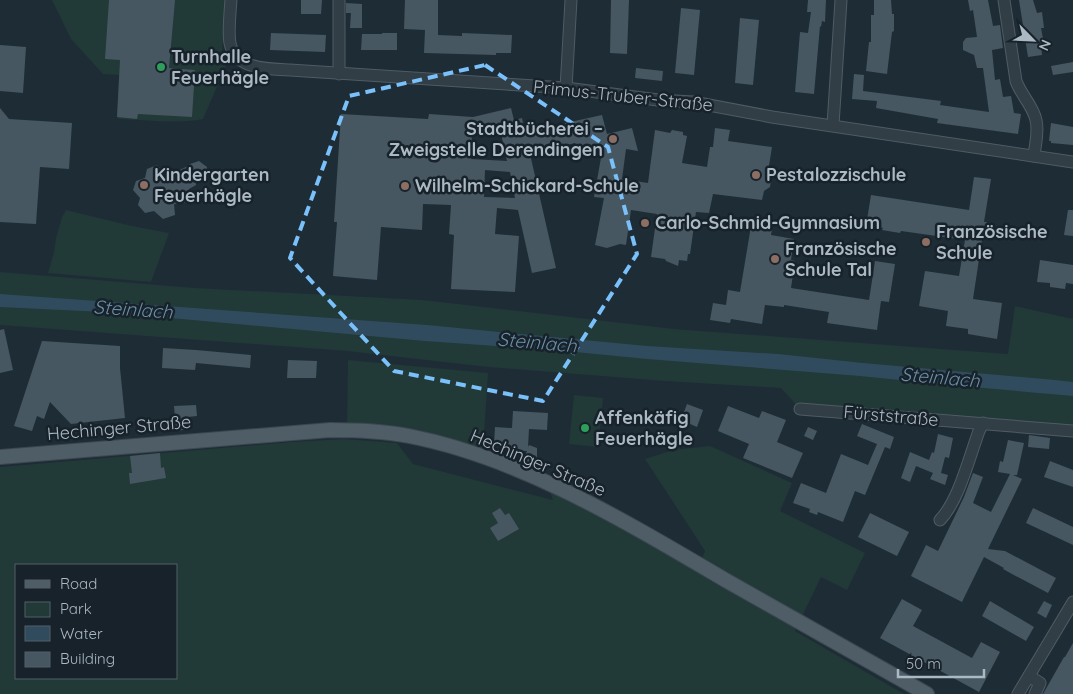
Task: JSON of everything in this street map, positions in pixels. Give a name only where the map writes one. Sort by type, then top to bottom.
[{"type":"main road","name":"Hechinger Straße","points":[[0,457],[330,430],[378,432],[424,439],[505,465],[548,483],[634,528],[927,694]]},
{"type":"street","name":"Primus-Truber-Straße","points":[[231,0],[230,43],[241,60],[257,67],[566,88],[658,100],[693,102],[1071,162]]},
{"type":"street","points":[[339,0],[339,74]]},
{"type":"street","points":[[566,88],[571,0]]},
{"type":"street","points":[[833,125],[841,0]]},
{"type":"street","points":[[1004,0],[1016,81],[1036,120],[1034,156]]},
{"type":"street","name":"Fürststraße","points":[[800,409],[1073,431]]},
{"type":"street","points":[[940,520],[952,503],[978,431],[983,423]]},
{"type":"street","points":[[1018,694],[1073,602]]},
{"type":"street","points":[[1029,676],[1040,683],[1035,694]]},
{"type":"highlighted area","points":[[485,65],[608,147],[637,254],[543,401],[394,371],[290,258],[349,96]]},
{"type":"green space","name":"Turnhalle Feuerhägle","points":[[52,0],[226,0],[222,51],[229,59],[203,119],[173,121],[119,119],[117,117],[119,75],[103,74],[71,39]]},
{"type":"green space","points":[[66,210],[169,233],[151,282],[48,273],[62,217]]},
{"type":"green space","points":[[0,272],[195,288],[423,300],[674,329],[1008,354],[1015,306],[1073,319],[1073,431],[800,409],[781,388],[488,367],[347,351],[0,325]]},
{"type":"green space","points":[[348,360],[488,373],[483,450],[347,424]]},
{"type":"green space","name":"Affenkäfig Feuerhägle","points":[[574,395],[603,398],[598,447],[569,444]]},
{"type":"green space","points":[[344,439],[397,443],[413,464],[553,500],[547,483],[699,565],[705,551],[645,459],[673,450],[710,446],[792,483],[780,511],[865,553],[847,590],[821,577],[795,631],[904,694],[0,694],[0,467],[292,442]]},
{"type":"water","name":"Steinlach","points":[[0,294],[427,325],[647,346],[778,354],[1055,380],[1073,382],[1073,396],[860,376],[425,341],[104,312],[0,307]]},
{"type":"building","name":"Turnhalle Feuerhägle","points":[[109,0],[175,0],[169,68],[195,70],[192,117],[138,114],[137,119],[117,117],[120,60],[105,59]]},
{"type":"building","points":[[301,0],[322,0],[321,14],[301,14]]},
{"type":"building","points":[[405,0],[438,0],[438,35],[462,36],[462,33],[512,35],[511,53],[496,53],[496,55],[424,53],[425,30],[404,29]]},
{"type":"building","points":[[611,0],[629,0],[627,54],[610,53]]},
{"type":"building","points":[[808,0],[826,0],[825,22],[822,21],[820,26],[814,94],[795,92],[800,32],[808,33],[811,12],[807,12]]},
{"type":"building","points":[[874,0],[891,0],[892,14],[894,14],[894,31],[892,32],[887,74],[866,71],[869,42],[871,42],[871,15],[874,15]]},
{"type":"building","points":[[968,0],[988,0],[993,26],[1000,25],[1003,48],[992,50],[995,80],[1000,79],[1003,97],[1011,96],[1014,113],[1021,114],[1018,134],[937,123],[938,119],[876,108],[877,101],[852,99],[854,74],[864,75],[863,91],[941,101],[940,105],[989,112],[983,68],[977,68],[974,55],[963,50],[963,42],[966,38],[977,37],[973,10],[970,11]]},
{"type":"building","points":[[1019,0],[1033,0],[1037,13],[1042,12],[1044,28],[1041,28],[1044,44],[1041,44],[1042,55],[1028,57]]},
{"type":"building","points":[[346,3],[362,4],[362,28],[350,28],[351,13],[346,13]]},
{"type":"building","points":[[681,8],[700,10],[694,75],[675,73]]},
{"type":"building","points":[[740,18],[759,20],[753,85],[735,83]]},
{"type":"building","points":[[271,33],[326,35],[325,52],[270,50]]},
{"type":"building","points":[[397,33],[397,50],[361,50],[362,34]]},
{"type":"building","points":[[0,45],[26,47],[23,93],[0,91]]},
{"type":"building","points":[[1073,62],[1073,72],[1053,75],[1051,66]]},
{"type":"building","points":[[636,68],[663,71],[662,81],[635,78]]},
{"type":"building","points":[[0,108],[9,119],[72,123],[69,169],[40,167],[36,224],[0,222]]},
{"type":"building","points":[[511,108],[514,120],[522,118],[525,132],[602,115],[607,134],[632,128],[638,151],[626,149],[622,179],[648,183],[655,130],[670,133],[672,130],[683,132],[683,135],[687,136],[682,163],[707,167],[710,147],[713,147],[715,128],[730,130],[728,141],[772,147],[768,172],[772,172],[770,187],[764,191],[762,200],[713,194],[709,213],[696,212],[690,254],[688,254],[687,261],[679,260],[678,266],[665,259],[651,257],[657,214],[631,210],[626,245],[620,244],[607,248],[595,245],[604,198],[594,197],[602,152],[577,158],[575,143],[530,154],[556,268],[532,273],[518,210],[497,208],[495,234],[519,236],[515,292],[451,289],[454,235],[449,234],[451,205],[423,204],[422,230],[381,227],[377,280],[333,276],[337,222],[334,222],[341,114],[428,119],[429,114],[473,117]],"holes":[[[472,132],[501,134],[507,161],[471,159]],[[485,170],[510,172],[515,198],[484,197]]]},
{"type":"building","points":[[1051,123],[1073,127],[1073,145],[1051,143],[1049,141]]},
{"type":"building","points":[[199,161],[207,167],[205,179],[196,182],[196,185],[189,189],[185,203],[174,204],[175,215],[163,219],[154,211],[145,213],[138,205],[140,198],[133,190],[136,181],[145,178],[147,169],[157,165],[166,173],[171,174]]},
{"type":"building","points":[[974,177],[991,179],[984,222],[987,222],[985,234],[983,233],[973,299],[1002,303],[997,339],[968,334],[968,329],[946,326],[948,311],[919,306],[925,271],[959,276],[965,240],[901,231],[900,233],[866,226],[871,195],[969,210]]},
{"type":"building","points":[[1068,210],[1073,210],[1073,236],[1064,235]]},
{"type":"building","points":[[751,226],[772,229],[771,235],[794,239],[791,260],[795,261],[791,288],[869,300],[875,261],[895,264],[889,302],[881,301],[877,330],[827,323],[829,312],[784,305],[784,307],[765,305],[762,324],[731,319],[730,323],[710,320],[713,303],[726,305],[728,290],[740,292]]},
{"type":"building","points":[[1040,260],[1073,265],[1073,284],[1066,283],[1065,289],[1050,287],[1050,283],[1037,282]]},
{"type":"building","points":[[4,329],[13,370],[0,373],[0,330]]},
{"type":"building","points":[[42,341],[120,346],[120,368],[125,418],[71,424],[50,402],[44,419],[37,416],[32,431],[14,426]]},
{"type":"building","points":[[163,348],[251,355],[250,368],[196,363],[195,370],[162,368]]},
{"type":"building","points":[[288,360],[317,361],[316,378],[287,378]]},
{"type":"building","points":[[687,404],[703,410],[697,427],[681,420]]},
{"type":"building","points":[[196,405],[197,416],[188,417],[189,429],[176,431],[174,406]]},
{"type":"building","points":[[728,406],[759,418],[762,411],[786,420],[777,442],[803,453],[792,478],[743,458],[749,444],[718,431]]},
{"type":"building","points":[[513,411],[548,413],[547,430],[529,429],[528,447],[529,445],[537,448],[534,465],[523,461],[527,451],[510,450],[511,445],[494,444],[495,427],[512,428]]},
{"type":"building","points":[[862,424],[894,437],[890,449],[885,447],[865,495],[855,491],[843,522],[818,512],[817,515],[809,512],[810,509],[793,503],[801,483],[826,493],[841,454],[868,465],[877,444],[857,436]]},
{"type":"building","points":[[808,427],[817,431],[813,440],[804,436]]},
{"type":"building","points":[[938,434],[953,438],[949,458],[945,457],[941,473],[948,475],[945,485],[930,479],[933,473],[916,466],[910,482],[901,478],[910,452],[929,460],[932,452],[934,453]]},
{"type":"building","points":[[1029,435],[1050,438],[1049,449],[1028,447]]},
{"type":"building","points":[[1008,440],[1024,443],[1017,475],[1013,475],[1022,479],[988,549],[1005,551],[1056,578],[1048,593],[984,557],[962,602],[911,576],[926,545],[938,551],[964,497],[973,473],[983,477],[973,503],[991,512],[1010,474],[998,472],[1000,461],[1003,462]]},
{"type":"building","points":[[160,453],[161,468],[164,467],[166,478],[130,484],[129,473],[132,473],[130,456]]},
{"type":"building","points":[[1050,461],[1073,470],[1073,487],[1044,477]]},
{"type":"building","points":[[500,508],[505,515],[509,513],[519,529],[498,541],[490,528],[498,523],[492,513]]},
{"type":"building","points":[[1033,508],[1073,527],[1073,545],[1026,523]]},
{"type":"building","points":[[870,513],[909,532],[897,556],[858,537]]},
{"type":"building","points":[[902,599],[922,610],[913,626],[972,658],[981,642],[1000,652],[979,692],[880,638]]},
{"type":"building","points":[[990,601],[1034,627],[1026,641],[982,616]]},
{"type":"building","points":[[1044,601],[1052,605],[1046,618],[1037,613]]},
{"type":"building","points":[[1073,643],[1073,694],[1043,694],[1064,657]]},
{"type":"place","name":"Turnhalle Feuerhägle","points":[[161,67]]},
{"type":"place","name":"Stadtbücherei – Zweigstelle Derendingen","points":[[613,139]]},
{"type":"place","name":"Pestalozzischule","points":[[756,175]]},
{"type":"place","name":"Kindergarten Feuerhägle","points":[[144,185]]},
{"type":"place","name":"Wilhelm-Schickard-Schule","points":[[405,186]]},
{"type":"place","name":"Carlo-Schmid-Gymnasium","points":[[645,223]]},
{"type":"place","name":"Französische Schule","points":[[926,242]]},
{"type":"place","name":"Französische Schule Tal","points":[[775,259]]},
{"type":"place","name":"Affenkäfig Feuerhägle","points":[[585,428]]}]
